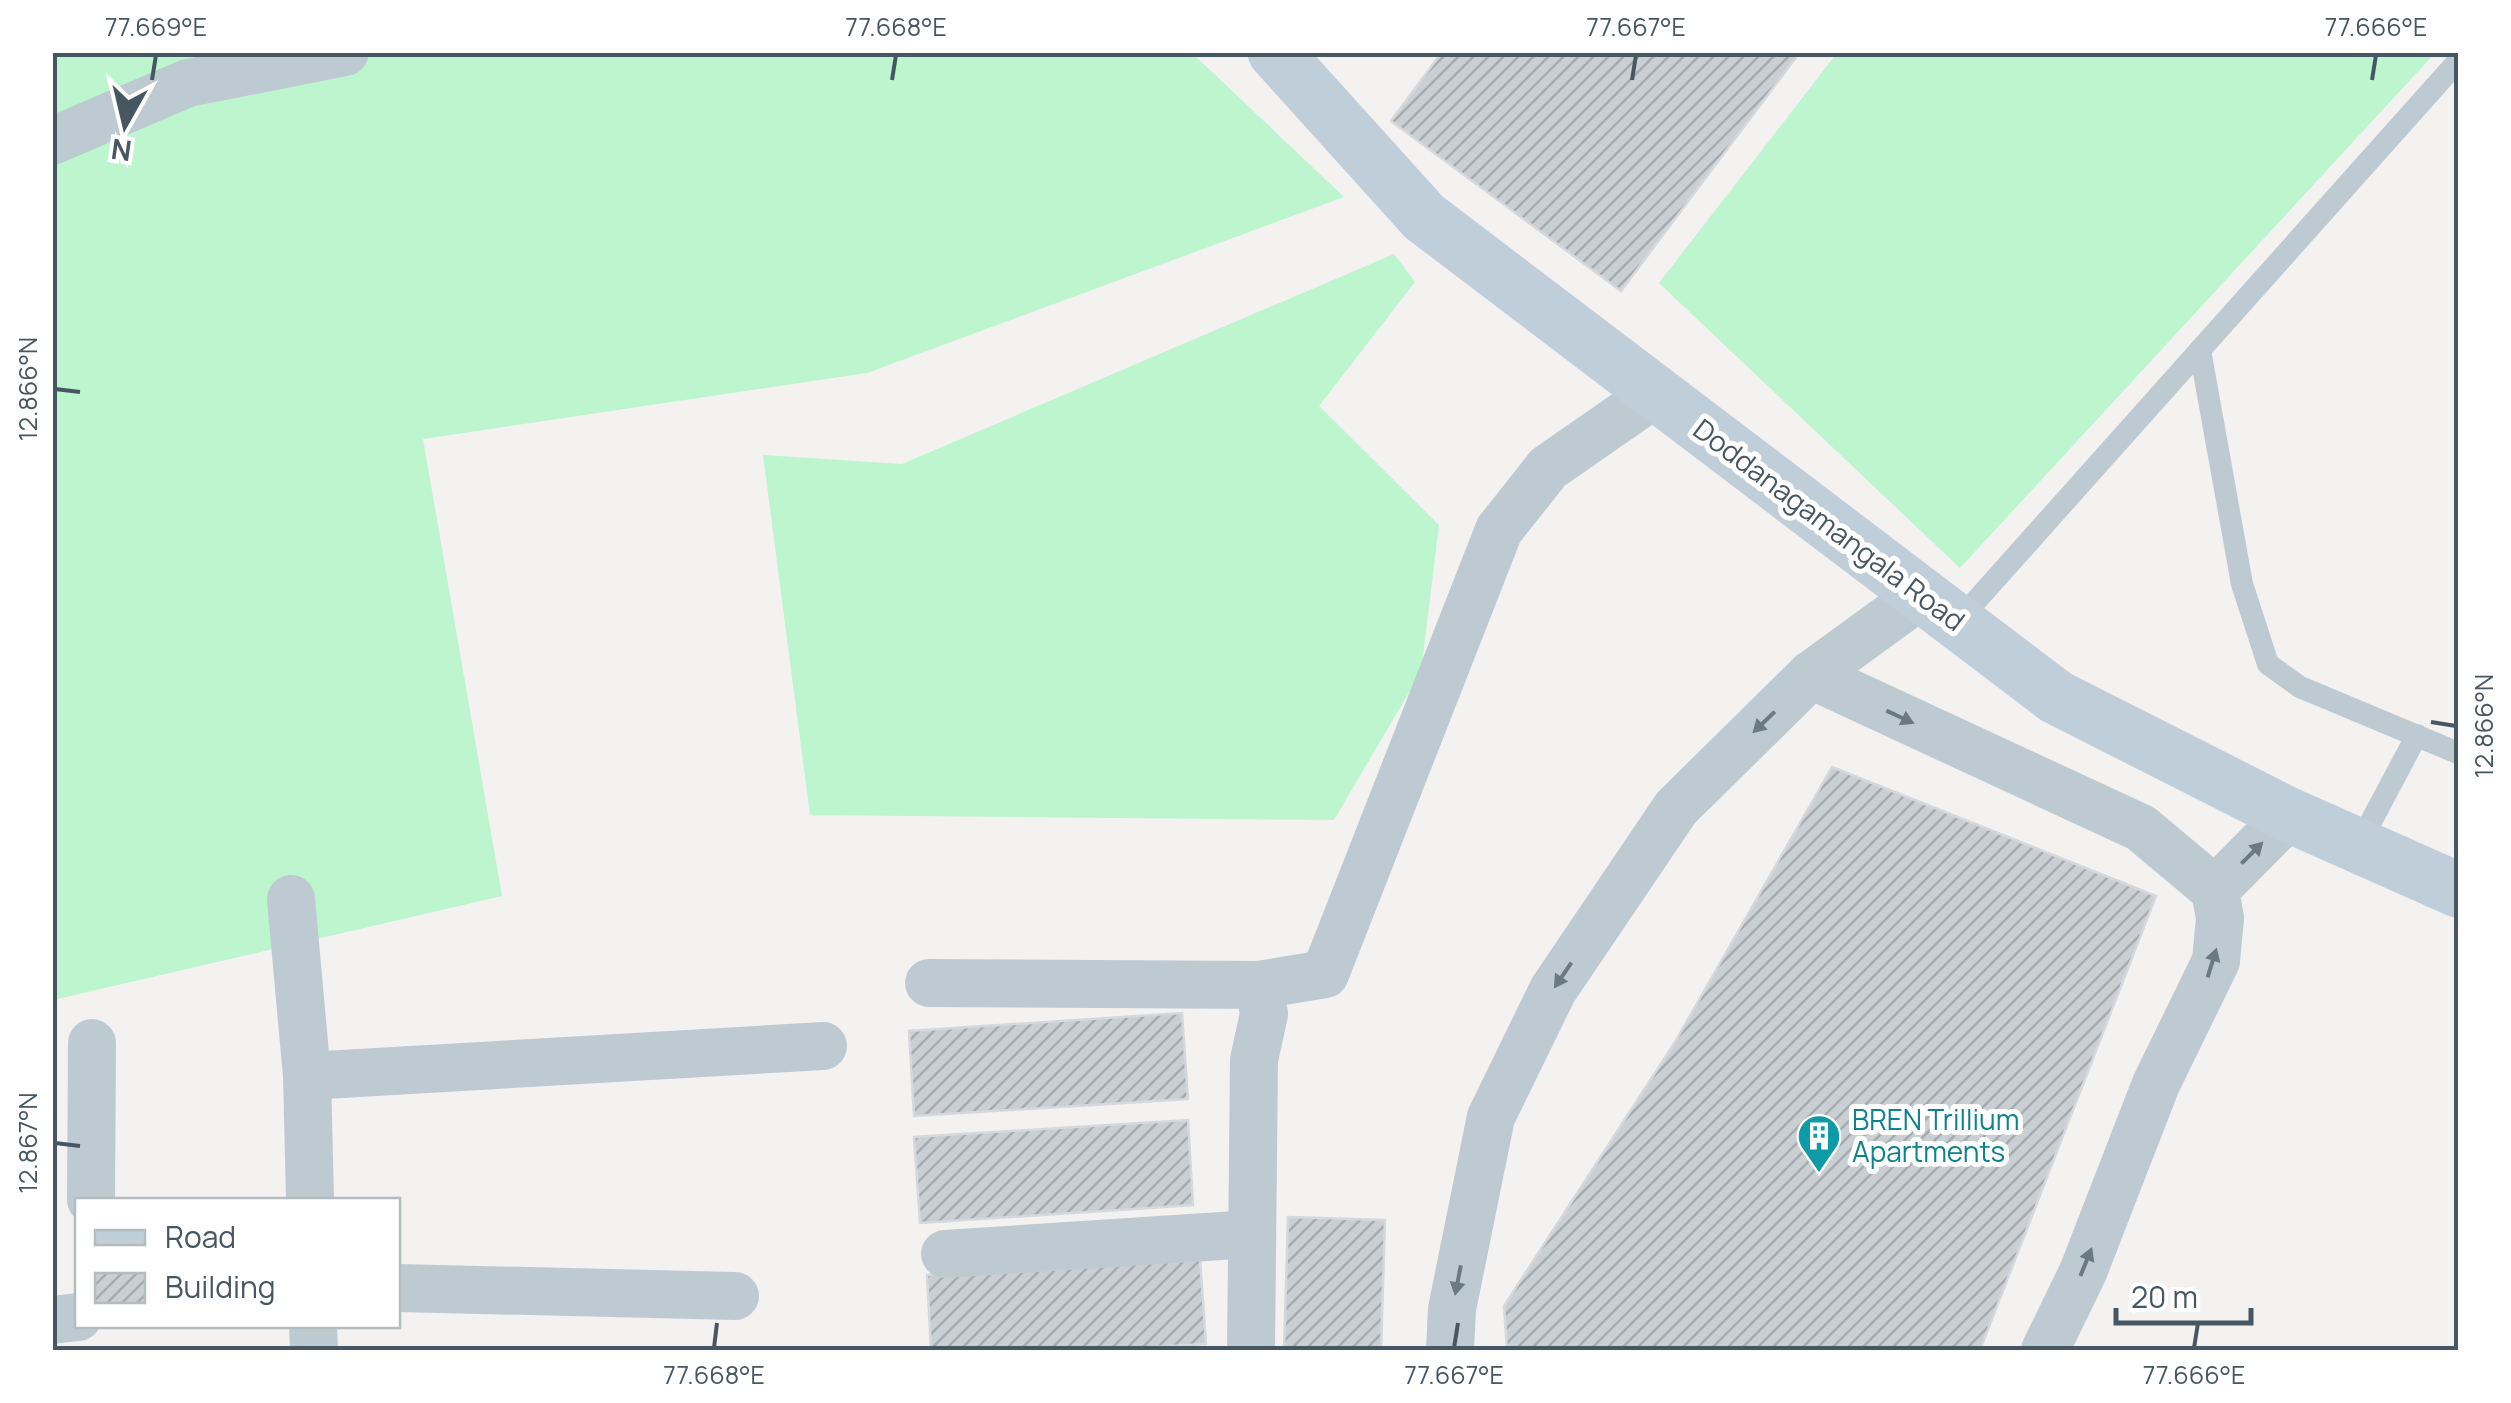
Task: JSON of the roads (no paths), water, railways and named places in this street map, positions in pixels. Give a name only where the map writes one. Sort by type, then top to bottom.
[{"type":"street","points":[[52,141],[188,83],[345,52]]},
{"type":"street","name":"Doddanagamangala Road","points":[[1275,52],[1424,216],[2056,697],[2289,815],[2458,890]]},
{"type":"street","points":[[929,983],[1258,986],[1325,974],[1499,530],[1548,468],[1656,393]]},
{"type":"street","points":[[1450,1350],[1452,1309],[1491,1117],[1552,990],[1676,808],[1811,675],[1939,608]]},
{"type":"street","points":[[1811,675],[2142,828],[2215,890],[2220,918],[2216,961],[2156,1084],[2083,1272],[2045,1350]]},
{"type":"street","points":[[2215,890],[2289,815]]},
{"type":"street","points":[[292,899],[307,1076],[310,1198]]},
{"type":"street","points":[[1252,1350],[1254,1060],[1264,1014],[1258,986]]},
{"type":"street","points":[[90,1198],[92,1043]]},
{"type":"street","points":[[307,1076],[823,1046]]},
{"type":"street","points":[[945,1254],[1252,1234]]},
{"type":"street","points":[[400,1288],[735,1296]]},
{"type":"lane","points":[[1939,608],[2200,350],[2458,61]]},
{"type":"lane","points":[[2200,350],[2242,584],[2268,664],[2300,687],[2458,753]]},
{"type":"lane","points":[[2358,846],[2416,735]]},
{"type":"place","name":"BREN Trillium Apartments","points":[[1819,1174]]}]
